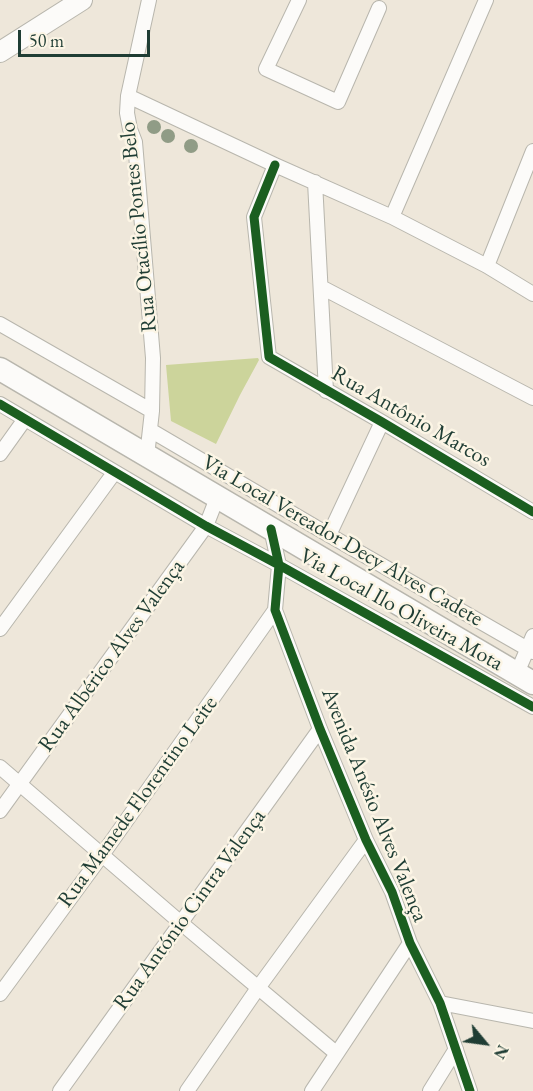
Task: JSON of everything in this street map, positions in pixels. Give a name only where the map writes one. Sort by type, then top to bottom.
[{"type":"main road","points":[[0,52],[82,0]]},
{"type":"main road","points":[[0,369],[525,678]]},
{"type":"street","name":"Rua Otacílio Pontes Belo","points":[[147,456],[152,411],[153,358],[135,142],[127,113],[149,0]]},
{"type":"street","points":[[299,0],[266,69],[338,102],[379,8]]},
{"type":"street","points":[[392,217],[486,0]]},
{"type":"street","points":[[129,96],[392,217],[487,266],[533,294]]},
{"type":"street","points":[[487,266],[533,151]]},
{"type":"street","name":"Rua Antônio Marcos","points":[[275,165],[254,217],[269,357],[533,512]]},
{"type":"street","points":[[315,182],[326,391]]},
{"type":"street","points":[[321,287],[533,398]]},
{"type":"street","points":[[0,324],[152,411]]},
{"type":"street","name":"Via Local Ilo Oliveira Mota","points":[[0,404],[206,526],[533,707]]},
{"type":"street","points":[[0,453],[25,419]]},
{"type":"street","points":[[329,535],[382,422]]},
{"type":"street","name":"Via Local Vereador Decy Alves Cadete","points":[[150,430],[329,535],[531,646]]},
{"type":"street","points":[[0,629],[114,473]]},
{"type":"street","name":"Rua Albérico Alves Valença","points":[[0,811],[206,526],[217,498]]},
{"type":"street","name":"Avenida Anésio Alves Valença","points":[[271,529],[279,565],[275,610],[320,729],[366,840],[392,892],[410,943],[440,1003],[470,1091]]},
{"type":"street","name":"Rua Mamede Florentino Leite","points":[[0,994],[102,855],[275,610]]},
{"type":"street","points":[[525,678],[531,646]]},
{"type":"street","name":"Rua António Cintra Valença","points":[[60,1091],[320,729]]},
{"type":"street","points":[[0,767],[336,1053]]},
{"type":"street","points":[[187,1091],[258,988],[366,840]]},
{"type":"street","points":[[312,1091],[410,943]]},
{"type":"street","points":[[440,1003],[533,1022]]},
{"type":"street","points":[[430,1091],[456,1049]]},
{"type":"green space","points":[[258,358],[216,444],[171,421],[166,365]]},
{"type":"cycle path","points":[[275,165],[254,217],[269,357],[533,512]]},
{"type":"cycle path","points":[[0,404],[206,526],[533,707]]},
{"type":"cycle path","points":[[271,529],[279,565],[275,610],[320,729],[366,840],[392,892],[410,943],[440,1003],[470,1091]]}]
